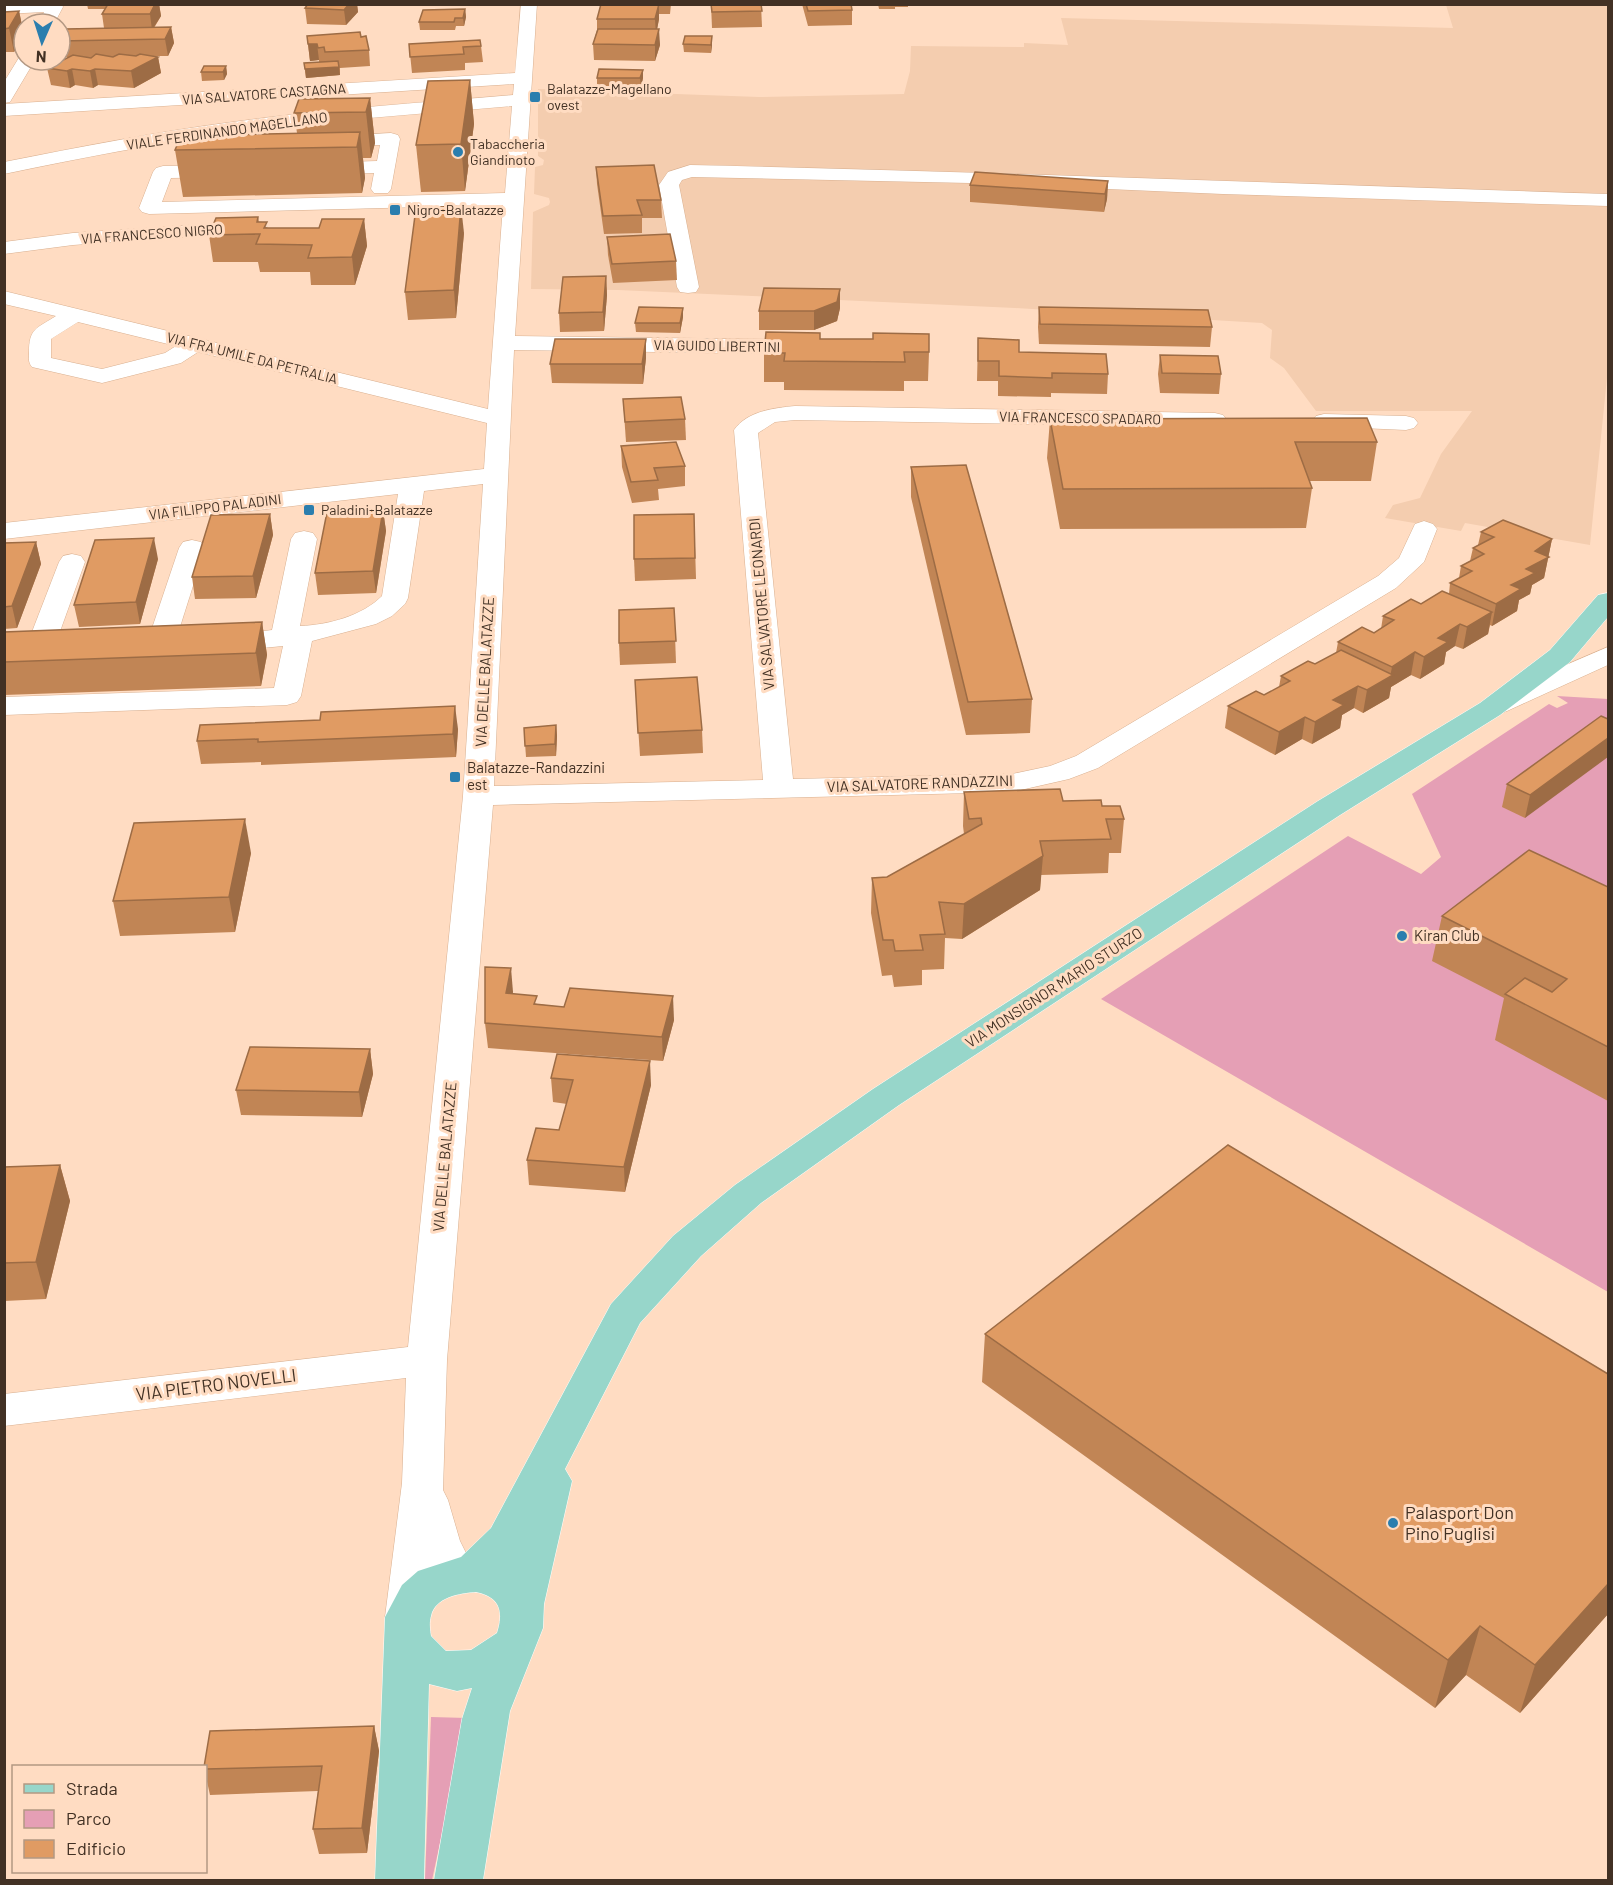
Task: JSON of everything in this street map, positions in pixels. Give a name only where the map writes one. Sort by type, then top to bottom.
[{"type":"main road","name":"VIA MONSIGNOR MARIO STURZO","points":[[562,1436],[625,1314],[687,1246],[748,1194],[896,1091],[1319,815],[1490,709],[1584,666],[1608,601]]},
{"type":"main road","points":[[464,1574],[506,1540],[562,1436]]},
{"type":"main road","points":[[459,1881],[488,1705],[517,1626],[562,1436]]},
{"type":"main road","points":[[399,1881],[407,1629],[414,1602],[424,1590],[439,1580],[464,1574],[489,1575],[504,1582],[516,1592],[517,1626],[498,1659],[482,1667],[464,1671],[445,1670],[429,1665],[416,1654],[407,1629]]},
{"type":"street","name":"VIA DELLE BALATAZZE","points":[[423,1483],[427,1360],[478,796],[503,343],[529,4]]},
{"type":"street","points":[[4,9],[55,8],[53,12]]},
{"type":"street","points":[[4,99],[19,72]]},
{"type":"street","name":"VIA SALVATORE CASTAGNA","points":[[4,110],[523,89]]},
{"type":"street","name":"VIALE FERDINANDO MAGELLANO","points":[[4,156],[148,129],[250,115],[523,89]]},
{"type":"street","name":"VIALE FERDINANDO MAGELLANO","points":[[4,168],[93,149],[194,132],[523,89]]},
{"type":"street","points":[[308,141],[391,139],[378,203]]},
{"type":"street","points":[[298,169],[385,167]]},
{"type":"street","points":[[242,170],[163,172],[148,208],[378,203],[515,205]]},
{"type":"street","points":[[688,287],[669,185],[675,176],[690,171],[970,177],[1235,189],[1608,200]]},
{"type":"street","points":[[312,224],[515,205]]},
{"type":"street","name":"VIA FRANCESCO NIGRO","points":[[4,248],[73,239],[276,226]]},
{"type":"street","name":"VIA FRA UMILE DA PETRALIA","points":[[4,297],[499,420]]},
{"type":"street","points":[[75,314],[40,336],[40,362],[102,376],[173,358],[194,344]]},
{"type":"street","name":"VIA GUIDO LIBERTINI","points":[[503,343],[823,348]]},
{"type":"street","name":"VIA FRANCESCO SPADARO","points":[[755,423],[769,416],[795,413],[1238,420]]},
{"type":"street","points":[[1298,421],[1406,423]]},
{"type":"street","name":"VIA SALVATORE LEONARDI","points":[[755,423],[746,430],[779,789]]},
{"type":"street","name":"VIA FILIPPO PALADINI","points":[[4,531],[497,475]]},
{"type":"street","points":[[192,549],[150,641],[292,635],[357,622],[381,611],[395,598],[412,485]]},
{"type":"street","name":"VIA SALVATORE RANDAZZINI","points":[[478,796],[1012,783],[1058,773],[1088,762],[1387,582],[1411,562],[1424,529]]},
{"type":"street","points":[[4,706],[287,696],[304,539]]},
{"type":"street","points":[[44,643],[72,562]]},
{"type":"street","points":[[1584,666],[1608,655]]},
{"type":"street","name":"VIA PIETRO NOVELLI","points":[[4,1410],[427,1360]]},
{"type":"street","points":[[423,1483],[438,1542],[464,1574]]},
{"type":"street","points":[[407,1629],[423,1483]]},
{"type":"shaded area","points":[[1446,5],[1608,5],[1608,195],[1604,196],[1603,203],[1608,203],[1608,368],[1590,545],[1465,523],[1461,531],[1385,518],[1393,505],[1420,498],[1441,454],[1472,411],[1316,411],[1284,368],[1270,358],[1272,330],[1262,323],[1015,308],[618,290],[531,289],[533,212],[549,205],[550,202],[549,198],[534,194],[535,167],[543,165],[544,160],[538,156],[538,89],[759,97],[904,94],[910,71],[911,46],[1024,47],[1024,43],[1068,45],[1061,18],[1453,28]]},
{"type":"green space","name":"Kiran Club","points":[[1557,696],[1608,699],[1608,1292],[1101,999],[1348,836],[1421,874],[1441,857],[1412,794],[1549,704],[1557,708],[1568,703]]},
{"type":"green space","points":[[431,1717],[467,1718],[432,1880],[425,1880]]},
{"type":"building","points":[[108,4],[155,4],[150,14],[102,14]]},
{"type":"building","points":[[308,4],[349,4],[344,10],[305,8]]},
{"type":"building","points":[[601,4],[659,4],[655,19],[597,19]]},
{"type":"building","points":[[711,4],[761,4],[762,11],[712,12]]},
{"type":"building","points":[[806,4],[851,4],[852,10],[808,11]]},
{"type":"building","points":[[465,9],[463,18],[455,18],[454,22],[419,22],[423,10]]},
{"type":"building","points":[[19,11],[12,12],[12,23],[9,28],[4,29],[4,12]]},
{"type":"building","points":[[171,27],[165,39],[72,41],[72,29]]},
{"type":"building","points":[[598,29],[659,29],[655,45],[593,44]]},
{"type":"building","points":[[360,32],[361,37],[366,36],[369,50],[325,52],[324,47],[318,48],[317,44],[308,44],[307,36]]},
{"type":"building","points":[[685,36],[712,36],[711,45],[683,44]]},
{"type":"building","points":[[480,40],[481,46],[463,47],[464,54],[410,57],[409,44]]},
{"type":"building","points":[[96,54],[113,57],[119,54],[136,56],[140,54],[158,57],[131,71],[72,69],[72,56],[91,58]]},
{"type":"building","points":[[338,61],[339,67],[305,69],[304,63]]},
{"type":"building","points":[[204,66],[226,66],[223,72],[201,72]]},
{"type":"building","points":[[599,69],[643,70],[640,78],[597,78]]},
{"type":"building","points":[[470,80],[461,144],[416,145],[428,81]]},
{"type":"building","points":[[370,98],[366,112],[294,113],[299,99]]},
{"type":"building","points":[[360,132],[357,147],[175,150],[181,136]]},
{"type":"building","points":[[654,165],[661,200],[637,200],[642,215],[603,216],[596,167]]},
{"type":"building","points":[[975,172],[1108,181],[1105,194],[970,185]]},
{"type":"building","points":[[461,206],[454,290],[405,292],[416,208]]},
{"type":"building","points":[[258,217],[257,222],[267,222],[264,228],[319,228],[322,219],[364,219],[352,257],[308,258],[312,245],[256,244],[260,234],[209,235],[216,218]]},
{"type":"building","points":[[670,234],[676,261],[612,264],[607,237]]},
{"type":"building","points":[[606,276],[603,312],[559,313],[563,277]]},
{"type":"building","points":[[764,288],[840,289],[837,302],[814,311],[759,311]]},
{"type":"building","points":[[639,307],[683,308],[680,323],[635,323]]},
{"type":"building","points":[[1039,307],[1208,310],[1212,327],[1040,324]]},
{"type":"building","points":[[766,332],[820,333],[820,339],[873,339],[873,333],[929,334],[929,352],[904,352],[905,362],[784,361],[785,353],[764,353]]},
{"type":"building","points":[[978,338],[1019,340],[1019,352],[1106,354],[1108,374],[1052,373],[1052,378],[999,376],[999,361],[978,361]]},
{"type":"building","points":[[555,339],[646,339],[642,364],[550,364]]},
{"type":"building","points":[[1160,355],[1218,356],[1221,374],[1162,373]]},
{"type":"building","points":[[681,397],[685,419],[625,422],[623,399]]},
{"type":"building","points":[[1367,418],[1377,442],[1295,442],[1312,488],[1063,489],[1050,419]]},
{"type":"building","points":[[676,442],[685,466],[654,468],[658,480],[631,482],[621,446]]},
{"type":"building","points":[[966,465],[1032,699],[968,702],[911,467]]},
{"type":"building","points":[[383,510],[373,571],[315,573],[327,512]]},
{"type":"building","points":[[270,514],[253,576],[192,577],[211,515]]},
{"type":"building","points":[[694,514],[695,558],[634,559],[634,515]]},
{"type":"building","points":[[1503,520],[1552,539],[1535,551],[1549,557],[1526,569],[1535,573],[1511,585],[1521,589],[1496,604],[1450,583],[1472,571],[1461,566],[1484,554],[1473,548],[1494,537],[1481,532]]},
{"type":"building","points":[[154,538],[136,602],[74,605],[95,540]]},
{"type":"building","points":[[36,542],[12,606],[4,607],[4,543]]},
{"type":"building","points":[[1442,591],[1492,612],[1467,627],[1460,624],[1438,638],[1448,642],[1424,657],[1415,652],[1392,667],[1338,642],[1362,627],[1374,633],[1394,620],[1383,616],[1411,599],[1421,604]]},
{"type":"building","points":[[674,608],[676,641],[619,643],[619,610]]},
{"type":"building","points":[[262,622],[256,653],[4,662],[4,632]]},
{"type":"building","points":[[1341,650],[1393,675],[1367,690],[1358,686],[1333,700],[1344,705],[1315,722],[1305,717],[1279,732],[1228,706],[1256,691],[1264,695],[1290,681],[1281,676],[1308,661],[1315,664]]},
{"type":"building","points":[[697,677],[702,730],[638,733],[635,680]]},
{"type":"building","points":[[455,706],[453,734],[258,742],[258,739],[197,741],[200,725],[320,720],[321,712]]},
{"type":"building","points":[[1601,716],[1608,719],[1608,738],[1530,795],[1507,784]]},
{"type":"building","points":[[556,725],[555,744],[525,746],[524,728]]},
{"type":"building","points":[[1060,789],[1063,801],[1101,800],[1102,806],[1120,806],[1124,819],[1106,819],[1111,839],[1040,841],[1043,856],[964,904],[939,902],[945,934],[920,935],[923,950],[895,951],[893,940],[883,940],[872,878],[887,877],[982,824],[981,818],[969,819],[964,792]]},
{"type":"building","points":[[245,819],[229,897],[113,901],[134,823]]},
{"type":"building","points":[[1529,850],[1608,887],[1608,1047],[1505,994],[1525,978],[1552,992],[1567,979],[1442,916]]},
{"type":"building","points":[[485,967],[511,968],[506,993],[537,996],[534,1004],[564,1007],[570,988],[673,996],[662,1037],[485,1023]]},
{"type":"building","points":[[250,1047],[370,1049],[359,1092],[236,1090]]},
{"type":"building","points":[[557,1054],[650,1061],[624,1167],[527,1160],[536,1128],[559,1130],[573,1080],[551,1078]]},
{"type":"building","name":"Palasport Don Pino Puglisi","points":[[1228,1145],[1608,1374],[1608,1584],[1535,1665],[1480,1626],[1448,1660],[985,1334]]},
{"type":"building","points":[[60,1165],[36,1262],[4,1263],[4,1167]]},
{"type":"building","points":[[374,1726],[362,1828],[313,1829],[322,1766],[207,1769],[207,1765],[204,1765],[210,1731]]},
{"type":"place","name":"Balatazze-Magellano ovest","points":[[535,97]]},
{"type":"place","name":"Tabaccheria Giandinoto","points":[[458,152]]},
{"type":"place","name":"Nigro-Balatazze","points":[[395,210]]},
{"type":"place","name":"Paladini-Balatazze","points":[[309,510]]},
{"type":"place","name":"Balatazze-Randazzini est","points":[[455,777]]},
{"type":"place","name":"Kiran Club","points":[[1402,936]]},
{"type":"place","name":"Palasport Don Pino Puglisi","points":[[1393,1523]]}]
